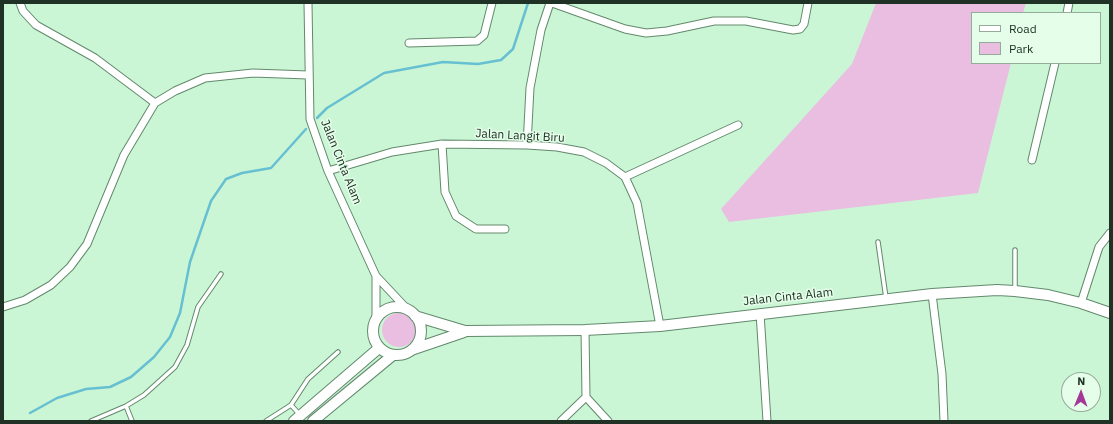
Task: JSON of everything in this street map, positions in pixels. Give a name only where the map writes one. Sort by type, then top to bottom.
[{"type":"street","points":[[20,3],[23,12],[36,25],[95,58],[155,103]]},
{"type":"street","name":"Jalan Cinta Alam","points":[[308,3],[308,75],[310,119],[328,171],[376,276],[407,309]]},
{"type":"street","points":[[409,43],[477,41],[484,35],[492,3]]},
{"type":"street","points":[[527,145],[530,88],[541,30],[551,3],[625,29],[646,33],[667,31],[714,21],[746,21],[793,30],[800,29],[804,24],[808,3]]},
{"type":"street","points":[[1032,160],[1055,64]]},
{"type":"street","points":[[3,307],[25,300],[51,285],[70,267],[87,244],[124,155],[155,103],[175,91],[205,78],[253,73],[308,75]]},
{"type":"street","points":[[625,177],[738,125]]},
{"type":"street","points":[[442,144],[445,192],[456,216],[476,229],[505,229]]},
{"type":"street","name":"Jalan Langit Biru","points":[[328,171],[392,152],[442,144],[527,145],[557,147],[584,152],[606,162],[625,177],[639,211],[660,326]]},
{"type":"street","points":[[1082,303],[1099,247],[1110,233]]},
{"type":"street","name":"Jalan Cinta Alam","points":[[376,276],[376,319]]},
{"type":"street","name":"Jalan Cinta Alam","points":[[414,349],[466,332],[585,330],[660,326],[760,312],[932,294],[1015,291],[1082,303],[1110,313]]},
{"type":"street","points":[[932,294],[942,374],[944,421]]},
{"type":"street","points":[[397,307],[407,309],[415,316],[421,326],[420,339],[414,349],[404,354],[393,355],[379,348],[373,334],[376,319],[387,309],[397,307]]},
{"type":"street","points":[[760,312],[767,421]]},
{"type":"street","name":"Jalan Cinta Alam","points":[[415,316],[466,332]]},
{"type":"street","points":[[585,330],[586,397],[608,421]]},
{"type":"street","points":[[297,418],[379,348]]},
{"type":"street","points":[[313,421],[393,355]]},
{"type":"street","points":[[561,421],[586,397]]},
{"type":"lane","points":[[878,242],[886,299]]},
{"type":"lane","points":[[1015,250],[1015,291]]},
{"type":"lane","points":[[91,421],[126,406],[144,394],[175,367],[187,345],[198,307],[221,274]]},
{"type":"lane","points":[[266,421],[291,405],[308,379],[338,352]]},
{"type":"lane","points":[[291,405],[297,418]]},
{"type":"lane","points":[[126,406],[132,421]]},
{"type":"green space","points":[[876,3],[1026,3],[1023,12],[971,12],[971,64],[1011,64],[978,193],[729,222],[721,209],[852,64]]},
{"type":"green space","points":[[399,313],[411,318],[416,330],[411,342],[399,347],[387,342],[382,330],[387,318]]},
{"type":"waterway","points":[[317,118],[327,108],[384,73],[443,62],[478,64],[501,60],[513,49],[528,3]]},
{"type":"waterway","points":[[30,413],[57,398],[86,389],[110,387],[131,377],[154,357],[170,337],[180,313],[190,262],[211,201],[226,179],[242,173],[271,168],[306,129]]}]
